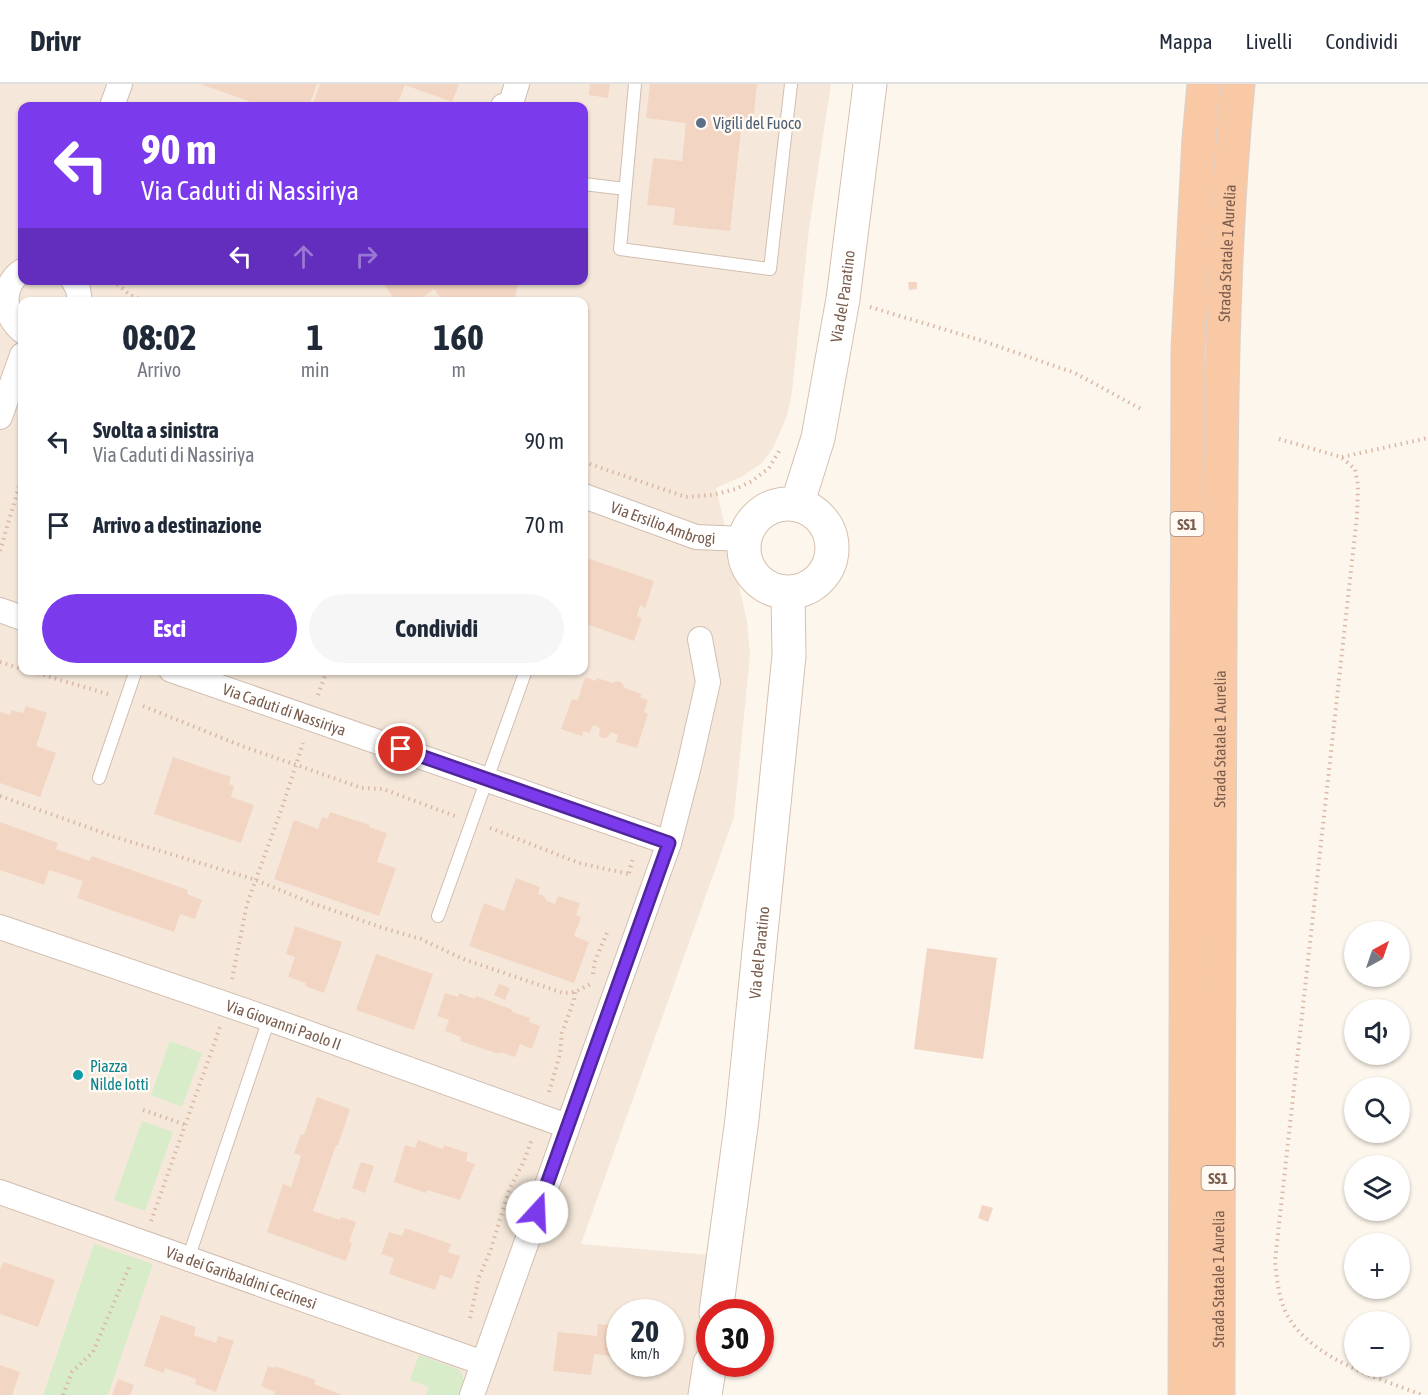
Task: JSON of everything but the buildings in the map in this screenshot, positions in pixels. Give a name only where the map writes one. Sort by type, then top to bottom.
[{"type":"highway","name":"Strada Statale 1 Aurelia","points":[[1185,1395],[1188,349],[1204,84]]},
{"type":"highway","name":"Strada Statale 1 Aurelia","points":[[1218,1395],[1222,341],[1232,147],[1238,84]]},
{"type":"main road","name":"Via del Paratino","points":[[796,505],[818,438],[843,299],[870,84]]},
{"type":"main road","points":[[796,505],[807,508],[824,522],[829,531],[832,553],[830,563],[818,581],[798,592],[788,593],[768,589],[753,576],[744,559],[744,539],[754,519],[763,511],[773,506],[796,505]]},
{"type":"main road","name":"Via del Paratino","points":[[718,1299],[742,1119],[789,656],[788,593]]},
{"type":"main road","points":[[705,1395],[708,1377]]},
{"type":"street","points":[[18,274],[4,291],[8,313],[18,327]]},
{"type":"street","points":[[0,417],[18,366]]},
{"type":"street","name":"Via Ersilio Ambrogi","points":[[588,497],[696,537],[744,539]]},
{"type":"street","points":[[0,610],[18,617]]},
{"type":"street","points":[[472,1395],[669,843],[708,682],[700,639]]},
{"type":"street","name":"Via Caduti di Nassiriya","points":[[185,675],[669,843]]},
{"type":"street","name":"Via Giovanni Paolo II","points":[[0,927],[269,1019],[567,1126]]},
{"type":"street","name":"Via dei Garibaldini Cecinesi","points":[[0,1192],[483,1364]]},
{"type":"lane","points":[[635,84],[620,249],[770,269],[791,84]]},
{"type":"lane","points":[[588,184],[625,189]]},
{"type":"lane","points":[[99,778],[134,675]]},
{"type":"lane","points":[[438,916],[524,675]]},
{"type":"lane","points":[[188,1259],[269,1019]]},
{"type":"path","points":[[119,285],[135,297]]},
{"type":"path","points":[[843,299],[983,341],[1075,373],[1141,409]]},
{"type":"path","points":[[1341,457],[1428,438]]},
{"type":"path","points":[[1279,439],[1341,457],[1355,469],[1358,485],[1275,1261],[1278,1291],[1289,1319],[1306,1339],[1348,1366],[1422,1395]]},
{"type":"path","points":[[588,463],[686,497],[711,495],[736,489],[752,481],[769,468],[785,440]]},
{"type":"path","points":[[0,552],[18,490]]},
{"type":"path","points":[[0,662],[18,668]]},
{"type":"path","points":[[44,675],[126,700],[242,746],[362,788],[383,789],[579,863],[629,874]]},
{"type":"path","points":[[63,1395],[72,1372],[93,1352],[128,1269],[143,1242],[186,1125],[227,1005],[247,904],[297,765],[325,675]]},
{"type":"path","points":[[0,796],[115,837],[256,880],[320,906],[421,939],[464,959],[563,993],[575,992],[592,984],[615,992]]},
{"type":"path","points":[[458,1355],[479,1277],[490,1252],[509,1190],[524,1161],[554,1076],[560,1054],[562,1033],[575,992]]},
{"type":"path","points":[[143,1110],[186,1125]]},
{"type":"shaded area","points":[[0,84],[831,84],[809,229],[792,392],[787,416],[773,448],[762,463],[741,477],[716,488],[747,621],[750,655],[734,817],[581,1244],[710,1255],[704,1299],[696,1299],[696,1364],[692,1395],[0,1395]]},
{"type":"green space","points":[[170,1041],[202,1053],[182,1107],[151,1095]]},
{"type":"green space","points":[[142,1121],[173,1132],[145,1211],[114,1200]]},
{"type":"green space","points":[[94,1244],[153,1264],[108,1395],[43,1395]]},
{"type":"green space","points":[[419,1355],[458,1369],[463,1378],[460,1395],[426,1395],[429,1387],[410,1380]]},
{"type":"place","name":"Vigili del Fuoco","points":[[701,123]]},
{"type":"place","name":"Piazza Nilde Iotti","points":[[78,1075]]},
{"type":"route","points":[[401,749],[669,843],[537,1212]]}]
